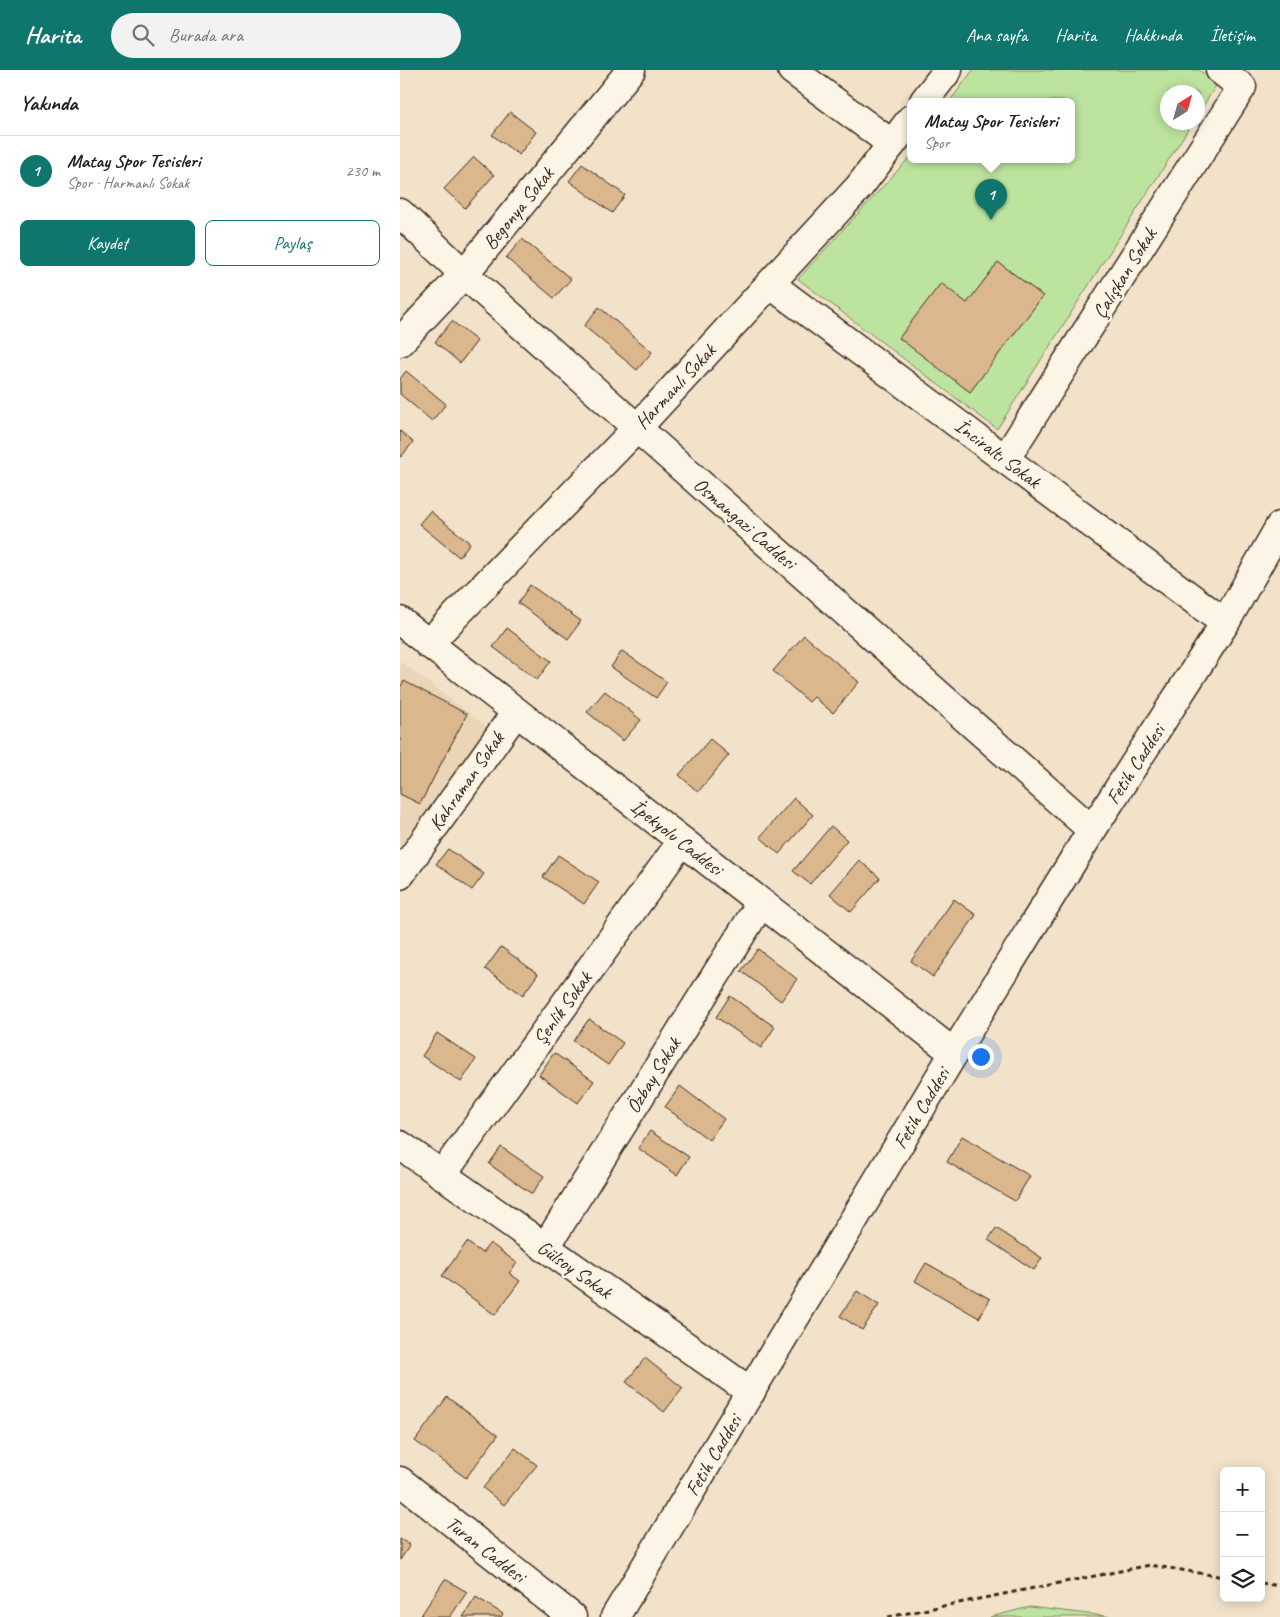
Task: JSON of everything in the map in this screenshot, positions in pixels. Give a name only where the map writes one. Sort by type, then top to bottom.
[{"type":"street","name":"Begonya Sokak","points":[[400,342],[464,274],[631,70]]},
{"type":"street","points":[[792,70],[892,144]]},
{"type":"street","points":[[926,98],[948,70]]},
{"type":"street","name":"Çalışkan Sokak","points":[[1006,458],[1242,87],[1220,70]]},
{"type":"street","name":"Harmanlı Sokak","points":[[428,644],[637,428],[770,284],[859,187],[907,124]]},
{"type":"street","name":"Osmangazi Caddesi","points":[[400,213],[464,274],[1092,830]]},
{"type":"street","name":"İnciraltı Sokak","points":[[770,284],[1225,623]]},
{"type":"street","name":"Fetih Caddesi","points":[[615,1617],[954,1053],[1092,830],[1225,623],[1280,526]]},
{"type":"street","name":"İpekyolu Caddesi","points":[[400,621],[954,1053]]},
{"type":"street","name":"Kahraman Sokak","points":[[400,875],[516,712]]},
{"type":"street","name":"Şenlik Sokak","points":[[442,1175],[682,841]]},
{"type":"street","name":"Özbay Sokak","points":[[545,1248],[761,902]]},
{"type":"street","name":"Gülsoy Sokak","points":[[400,1145],[751,1392]]},
{"type":"street","name":"Turan Caddesi","points":[[400,1481],[572,1617]]},
{"type":"path","points":[[888,1617],[1150,1565],[1220,1575]]},
{"type":"path","points":[[1265,1583],[1280,1586]]},
{"type":"shaded area","points":[[400,661],[490,729],[400,855]]},
{"type":"green space","points":[[973,70],[1199,70],[1217,84],[1205,103],[1205,85],[1160,85],[1160,130],[1188,130],[997,429],[798,279],[907,160],[907,163],[1075,163],[1075,98],[952,98]]},
{"type":"green space","points":[[1030,1607],[1113,1617],[990,1617]]},
{"type":"building","points":[[510,112],[536,132],[519,155],[492,135]]},
{"type":"building","points":[[474,157],[494,175],[465,208],[444,189]]},
{"type":"building","points":[[582,164],[625,195],[612,213],[569,181]]},
{"type":"building","points":[[522,239],[571,279],[554,298],[506,258]]},
{"type":"building","points":[[998,262],[1043,296],[970,392],[899,338],[941,283],[967,303]]},
{"type":"building","points":[[599,307],[652,352],[637,370],[584,326]]},
{"type":"building","points":[[452,321],[477,341],[460,363],[435,342]]},
{"type":"building","points":[[406,371],[446,404],[432,421],[400,394],[400,379]]},
{"type":"building","points":[[400,431],[413,442],[401,457],[400,456]]},
{"type":"building","points":[[430,511],[470,543],[459,557],[419,524]]},
{"type":"building","points":[[530,585],[581,621],[568,639],[518,603]]},
{"type":"building","points":[[507,628],[551,661],[537,680],[493,647]]},
{"type":"building","points":[[804,635],[859,682],[833,713],[814,697],[809,702],[773,671]]},
{"type":"building","points":[[622,651],[667,682],[656,698],[611,667]]},
{"type":"building","points":[[404,681],[467,714],[420,804],[400,794],[400,685]]},
{"type":"building","points":[[605,691],[641,720],[623,741],[587,712]]},
{"type":"building","points":[[710,739],[729,755],[698,792],[679,775]]},
{"type":"building","points":[[794,798],[813,815],[779,854],[760,837]]},
{"type":"building","points":[[831,826],[847,840],[810,884],[793,871]]},
{"type":"building","points":[[448,849],[484,874],[472,890],[436,864]]},
{"type":"building","points":[[558,855],[599,882],[584,904],[543,877]]},
{"type":"building","points":[[859,860],[880,878],[851,912],[830,894]]},
{"type":"building","points":[[954,899],[976,915],[933,977],[911,961]]},
{"type":"building","points":[[501,947],[538,974],[523,995],[485,969]]},
{"type":"building","points":[[758,949],[797,979],[781,1001],[741,971]]},
{"type":"building","points":[[730,996],[775,1027],[761,1048],[716,1017]]},
{"type":"building","points":[[589,1019],[623,1043],[608,1065],[573,1041]]},
{"type":"building","points":[[437,1033],[476,1059],[461,1082],[422,1056]]},
{"type":"building","points":[[554,1053],[594,1081],[578,1103],[539,1075]]},
{"type":"building","points":[[680,1086],[724,1119],[709,1140],[665,1107]]},
{"type":"building","points":[[650,1131],[689,1157],[677,1175],[638,1148]]},
{"type":"building","points":[[962,1136],[1030,1176],[1015,1201],[947,1162]]},
{"type":"building","points":[[501,1147],[544,1176],[532,1194],[489,1164]]},
{"type":"building","points":[[996,1228],[1042,1258],[1034,1270],[988,1240]]},
{"type":"building","points":[[467,1242],[482,1253],[490,1243],[517,1263],[509,1273],[520,1281],[495,1315],[442,1276]]},
{"type":"building","points":[[926,1263],[990,1299],[979,1318],[915,1281]]},
{"type":"building","points":[[857,1291],[879,1305],[862,1330],[840,1316]]},
{"type":"building","points":[[645,1358],[683,1388],[664,1412],[626,1382]]},
{"type":"building","points":[[447,1397],[498,1435],[466,1478],[415,1441]]},
{"type":"building","points":[[515,1448],[537,1465],[504,1505],[483,1488]]},
{"type":"building","points":[[400,1539],[410,1545],[400,1560]]},
{"type":"building","points":[[445,1579],[467,1592],[450,1617],[420,1617]]},
{"type":"building","points":[[476,1597],[503,1614],[501,1617],[463,1617]]},
{"type":"place","name":"Matay Spor Tesisleri","points":[[991,220]]}]
